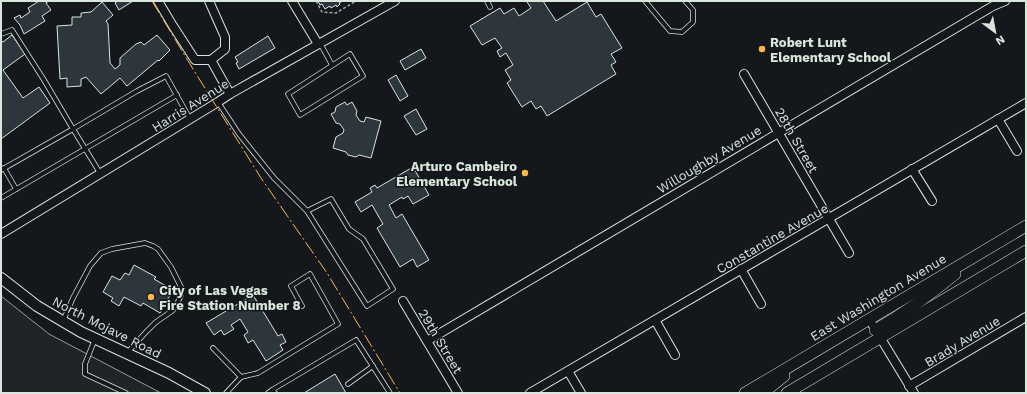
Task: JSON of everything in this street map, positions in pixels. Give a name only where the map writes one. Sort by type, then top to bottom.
[{"type":"main road","name":"East Washington Avenue","points":[[746,393],[1026,226]]},
{"type":"main road","points":[[878,334],[893,320],[943,284],[983,251]]},
{"type":"main road","points":[[787,393],[878,334],[1026,251]]},
{"type":"main road","points":[[762,393],[805,357]]},
{"type":"street","points":[[158,1],[195,60],[211,60],[225,49],[225,37],[209,1]]},
{"type":"street","points":[[292,1],[319,44]]},
{"type":"street","name":"Harris Avenue","points":[[1,234],[230,94],[395,1]]},
{"type":"street","name":"Willoughby Avenue","points":[[426,341],[778,132],[993,6],[1005,1]]},
{"type":"street","points":[[211,60],[230,94]]},
{"type":"street","name":"28th Street","points":[[744,74],[849,253]]},
{"type":"street","name":"Constantine Avenue","points":[[530,393],[1026,103]]},
{"type":"street","points":[[998,119],[1017,151]]},
{"type":"street","points":[[912,169],[932,201]]},
{"type":"street","points":[[741,269],[761,304]]},
{"type":"street","name":"North Mojave Road","points":[[1,278],[37,306],[81,332],[169,373],[205,393]]},
{"type":"street","name":"29th Street","points":[[403,301],[458,393]]},
{"type":"street","name":"Brady Avenue","points":[[912,390],[1026,317]]},
{"type":"street","points":[[869,319],[912,390]]},
{"type":"street","points":[[655,320],[675,355]]},
{"type":"street","points":[[568,371],[581,393]]},
{"type":"lane","points":[[487,1],[490,7]]},
{"type":"lane","points":[[645,1],[670,31],[682,32],[694,22],[693,10],[685,1]]},
{"type":"lane","points":[[1,34],[12,30],[100,173]]},
{"type":"lane","points":[[319,44],[332,65]]},
{"type":"lane","points":[[350,54],[363,76],[300,115],[288,94],[332,65],[350,54]]},
{"type":"lane","points":[[16,189],[3,169],[137,91],[166,76],[190,119]]},
{"type":"lane","points":[[1,198],[177,95]]},
{"type":"lane","points":[[218,102],[240,134],[274,178],[307,211],[367,306],[393,289],[363,239],[349,229],[331,199],[307,211]]},
{"type":"lane","points":[[63,321],[90,266],[101,253],[112,249],[145,243],[153,246],[158,249],[171,268],[181,287],[181,295],[172,311],[151,327],[127,353]]},
{"type":"lane","points":[[226,393],[241,377],[258,373],[338,324],[310,274],[291,286],[302,306]]},
{"type":"lane","points":[[95,338],[85,364],[86,374],[126,393]]},
{"type":"lane","points":[[268,393],[274,391],[356,340],[390,393]]},
{"type":"lane","points":[[213,348],[241,377]]},
{"type":"lane","points":[[348,384],[373,366]]},
{"type":"path","points":[[316,1],[322,12],[336,13],[356,1]]},
{"type":"shaded area","points":[[1,296],[49,334],[161,393],[1,393]]},
{"type":"building","points":[[39,1],[49,1],[46,3],[51,10],[42,16],[45,21],[24,34],[20,25],[14,18],[20,15],[21,18],[30,12],[28,8]]},
{"type":"building","points":[[118,1],[133,1],[119,10],[115,3]]},
{"type":"building","points":[[318,1],[343,1],[339,3],[340,4],[337,7],[336,5],[331,8],[330,6],[325,9]]},
{"type":"building","points":[[543,1],[556,21],[587,2],[596,17],[601,14],[622,48],[611,54],[616,62],[611,65],[616,74],[547,116],[541,106],[536,109],[531,101],[522,107],[507,83],[511,80],[505,70],[513,65],[506,53],[500,57],[497,51],[502,48],[495,38],[482,45],[470,26],[500,8],[504,14],[514,8],[519,16],[531,8],[527,2]]},
{"type":"building","points":[[102,2],[113,15],[106,21],[108,24],[110,63],[115,69],[120,65],[120,58],[136,44],[141,42],[144,45],[157,35],[170,50],[159,61],[158,60],[127,86],[120,78],[101,94],[86,77],[81,79],[81,86],[67,87],[67,78],[60,79],[57,26],[72,25],[72,17],[81,17],[81,13],[91,12]]},
{"type":"building","points":[[12,35],[25,54],[3,70],[23,98],[39,87],[50,103],[1,139],[1,41],[3,42]]},
{"type":"building","points":[[268,36],[275,48],[239,69],[236,63],[238,62],[235,57]]},
{"type":"building","points":[[421,49],[426,58],[405,70],[400,61]]},
{"type":"building","points":[[396,75],[408,96],[400,101],[388,80]]},
{"type":"building","points":[[345,102],[347,105],[352,102],[357,111],[356,115],[360,121],[364,122],[366,117],[381,121],[371,158],[359,155],[356,157],[348,155],[346,152],[333,148],[336,137],[343,133],[344,130],[340,124],[336,123],[331,114],[335,112],[336,107]]},
{"type":"building","points":[[416,109],[427,129],[416,135],[404,116]]},
{"type":"building","points":[[413,167],[429,195],[413,204],[408,196],[403,199],[402,197],[389,205],[396,218],[402,214],[429,260],[417,267],[413,259],[400,267],[377,228],[383,224],[372,205],[361,212],[355,202],[372,192],[370,188],[375,185],[377,188]]},
{"type":"building","points":[[134,265],[156,277],[154,279],[173,290],[160,313],[143,303],[141,306],[124,297],[119,306],[111,301],[113,298],[103,292],[112,276],[120,280],[125,273],[129,275]]},
{"type":"building","points":[[253,295],[278,336],[282,334],[286,342],[280,345],[283,350],[266,361],[253,340],[248,343],[244,335],[248,332],[240,319],[231,325],[234,329],[224,335],[221,330],[214,335],[206,323]]},
{"type":"building","points":[[335,374],[346,393],[304,393]]},
{"type":"power","points":[[152,1],[261,178],[327,273],[400,393]]},
{"type":"place","name":"Robert Lunt Elementary School","points":[[762,49]]},
{"type":"place","name":"Arturo Cambeiro Elementary School","points":[[525,173]]},
{"type":"place","name":"City of Las Vegas Fire Station Number 8","points":[[151,297]]}]
